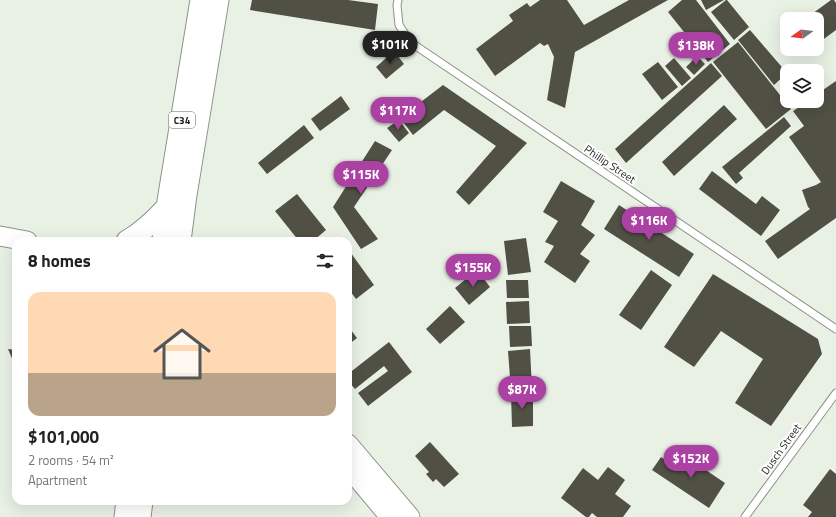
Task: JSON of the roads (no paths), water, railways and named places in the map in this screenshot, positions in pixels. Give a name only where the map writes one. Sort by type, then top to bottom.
[{"type":"main road","name":"C34","points":[[164,237],[202,0]]},
{"type":"main road","name":"C34","points":[[181,237],[218,0]]},
{"type":"main road","points":[[186,195],[194,237]]},
{"type":"main road","points":[[134,237],[149,226],[168,208]]},
{"type":"main road","points":[[125,517],[126,505]]},
{"type":"main road","points":[[140,517],[142,505]]},
{"type":"street","points":[[0,236],[12,238]]},
{"type":"street","points":[[352,449],[410,517]]},
{"type":"street","points":[[352,472],[390,517]]},
{"type":"lane","name":"Phillip Street","points":[[398,0],[399,25],[410,42],[836,329]]},
{"type":"lane","name":"Dusch Street","points":[[745,517],[836,393]]}]
